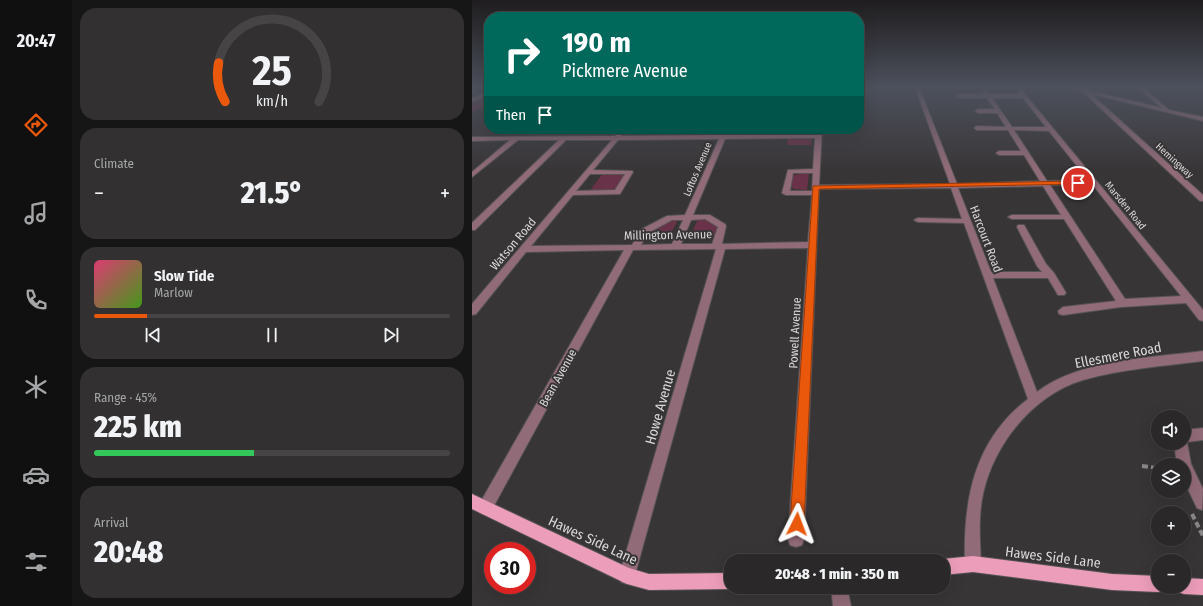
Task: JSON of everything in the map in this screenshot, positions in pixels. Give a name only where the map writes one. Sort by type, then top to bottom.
[{"type":"main road","name":"Hawes Side Lane","points":[[479,504],[627,576],[649,582],[724,581]]},
{"type":"main road","name":"Hawes Side Lane","points":[[950,566],[973,564],[1112,582],[1151,584]]},
{"type":"main road","points":[[1191,586],[1203,587]]},
{"type":"street","name":"Harcourt Road","points":[[927,115],[1034,400]]},
{"type":"street","points":[[1003,115],[1123,304],[1125,303]]},
{"type":"street","name":"Marsden Road","points":[[1040,115],[1203,317]]},
{"type":"street","name":"Hemingway","points":[[1111,115],[1203,199]]},
{"type":"street","points":[[1188,115],[1203,119]]},
{"type":"street","points":[[977,128],[1051,129]]},
{"type":"street","name":"Watson Road","points":[[472,311],[572,193],[620,134]]},
{"type":"street","name":"Loftos Avenue","points":[[675,247],[724,134]]},
{"type":"street","points":[[472,139],[723,137],[795,134]]},
{"type":"street","name":"Powell Avenue","points":[[796,539],[819,134]]},
{"type":"street","points":[[472,175],[516,139]]},
{"type":"street","points":[[472,228],[564,139]]},
{"type":"street","points":[[999,153],[1027,153]]},
{"type":"street","points":[[816,171],[790,172],[786,193],[815,190],[1094,182]]},
{"type":"street","points":[[572,193],[617,192],[630,172],[588,172]]},
{"type":"street","points":[[632,247],[645,231],[670,218],[689,217],[707,218],[722,226],[719,246]]},
{"type":"street","points":[[1012,217],[1068,217]]},
{"type":"street","points":[[918,220],[966,221]]},
{"type":"street","points":[[1021,227],[1042,266],[1051,275],[1060,293]]},
{"type":"street","name":"Millington Avenue","points":[[524,249],[813,245]]},
{"type":"street","name":"Howe Avenue","points":[[627,576],[719,246]]},
{"type":"street","name":"Bean Avenue","points":[[479,504],[632,247]]},
{"type":"street","points":[[988,275],[1051,275]]},
{"type":"street","points":[[1063,311],[1125,303],[1188,299]]},
{"type":"street","name":"Ellesmere Road","points":[[973,564],[972,525],[976,493],[985,465],[1014,420],[1034,400],[1054,387],[1079,377],[1104,371],[1203,356]]},
{"type":"street","points":[[1191,435],[1203,434]]},
{"type":"street","points":[[1191,479],[1203,504]]},
{"type":"street","points":[[840,594],[842,606]]},
{"type":"path","points":[[1142,466],[1151,467]]},
{"type":"shaded area","points":[[812,137],[811,145],[787,145],[788,138]]},
{"type":"shaded area","points":[[604,172],[630,172],[617,192],[588,193]]},
{"type":"shaded area","points":[[809,173],[807,190],[794,189],[791,186],[793,175]]},
{"type":"shaded area","points":[[699,217],[707,217],[722,226],[718,240],[689,239]]},
{"type":"shaded area","points":[[670,218],[679,218],[668,239],[640,239],[645,231]]},
{"type":"route","points":[[797,524],[815,187],[1078,183]]}]
